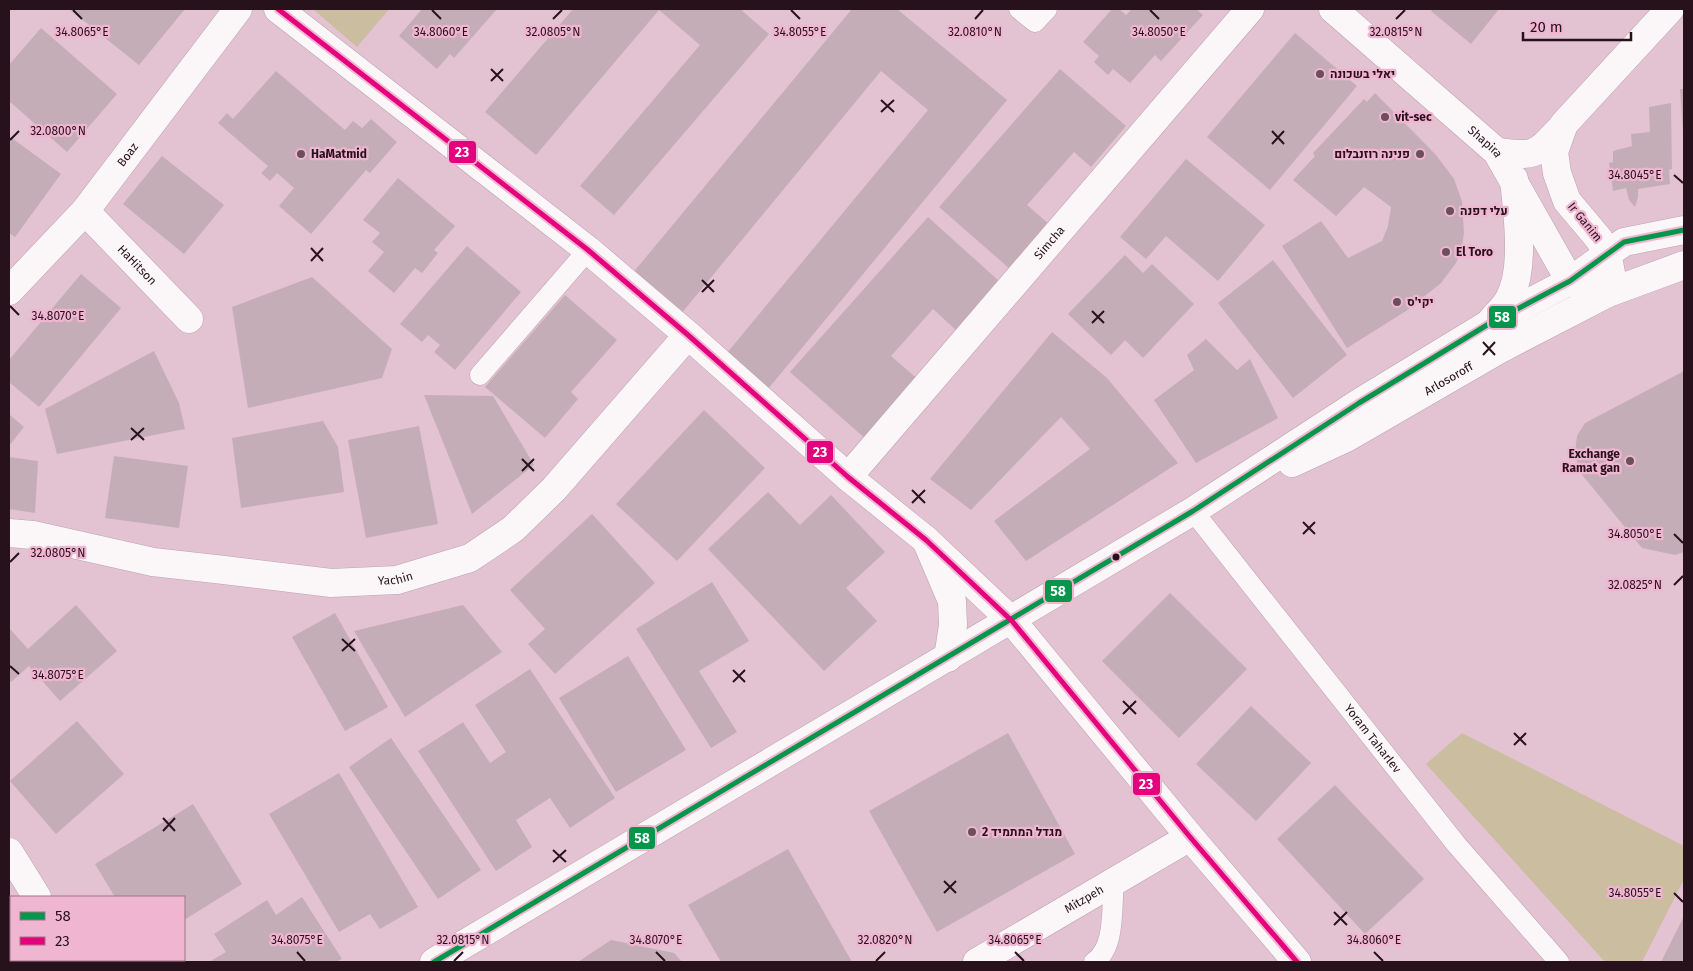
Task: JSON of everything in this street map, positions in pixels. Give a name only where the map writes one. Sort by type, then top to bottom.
[{"type":"street","name":"Boaz","points":[[9,291],[85,211],[238,9]]},
{"type":"street","points":[[278,9],[588,250],[688,334],[848,477],[926,540],[1012,620],[1190,837],[1296,962]]},
{"type":"street","name":"Simcha","points":[[848,477],[1250,9]]},
{"type":"street","name":"Shapira","points":[[1333,9],[1498,152],[1570,281]]},
{"type":"street","name":"Ir Ganim","points":[[1498,152],[1523,156],[1539,152],[1670,9]]},
{"type":"street","name":"Ir Ganim","points":[[1564,124],[1554,152],[1557,174],[1567,201],[1600,238],[1607,252],[1611,273],[1608,293]]},
{"type":"street","points":[[1487,325],[1509,300],[1516,281],[1518,240],[1514,179]]},
{"type":"street","name":"HaHitson","points":[[85,211],[189,318]]},
{"type":"street","name":"Arlosoroff","points":[[434,962],[1012,620],[1203,504],[1359,403],[1487,325],[1570,281],[1607,252],[1624,242],[1684,230]]},
{"type":"street","name":"Arlosoroff","points":[[1203,504],[1348,437],[1502,348],[1608,293],[1684,265]]},
{"type":"street","points":[[1570,281],[1586,289],[1608,293]]},
{"type":"street","name":"Yachin","points":[[9,532],[33,535],[153,562],[331,582],[397,580],[470,558],[513,529],[554,489],[688,334]]},
{"type":"street","points":[[926,540],[952,601],[953,625],[948,658]]},
{"type":"street","name":"Mitzpeh","points":[[977,962],[1114,884],[1190,837]]},
{"type":"street","points":[[9,852],[36,896]]},
{"type":"lane","points":[[1019,9],[1035,22],[1046,9]]},
{"type":"lane","points":[[480,375],[588,250]]},
{"type":"lane","name":"Yoram Taharlev","points":[[1203,504],[1456,844],[1559,962]]},
{"type":"lane","points":[[1094,962],[1101,957],[1108,941],[1114,884]]},
{"type":"shaded area","points":[[313,9],[389,9],[357,47]]},
{"type":"shaded area","points":[[1462,733],[1684,846],[1684,879],[1642,962],[1605,962],[1426,764]]},
{"type":"building","points":[[69,9],[185,9],[139,65]]},
{"type":"building","points":[[422,9],[497,9],[454,58],[450,54],[437,69],[399,36]]},
{"type":"building","points":[[573,9],[740,9],[769,34],[614,215],[580,186],[700,45],[659,10],[536,155],[485,112]]},
{"type":"building","points":[[852,9],[897,9],[1007,100],[759,400],[717,365],[928,110],[881,71],[671,326],[622,286]]},
{"type":"building","points":[[1112,9],[1119,9],[1126,15],[1132,9],[1196,9],[1203,15],[1161,61],[1155,55],[1130,83],[1113,69],[1108,75],[1094,62],[1099,56],[1083,42]]},
{"type":"building","points":[[1433,9],[1499,9],[1471,44],[1431,11]]},
{"type":"building","points":[[41,28],[117,94],[67,152],[9,101],[9,65]]},
{"type":"building","points":[[1295,33],[1357,86],[1270,190],[1207,137]]},
{"type":"building","points":[[1060,69],[1126,126],[1091,167],[1074,152],[1027,205],[1049,224],[1010,269],[939,207]]},
{"type":"building","name":"HaMatmid","points":[[276,71],[345,130],[353,121],[362,128],[371,119],[397,142],[370,173],[366,170],[311,234],[279,206],[294,188],[277,173],[270,181],[261,173],[268,166],[218,123],[227,113],[233,119]]},
{"type":"building","points":[[1680,89],[1684,89],[1684,131],[1683,131]]},
{"type":"building","points":[[1375,93],[1436,155],[1454,179],[1462,201],[1464,233],[1461,251],[1456,263],[1441,283],[1406,311],[1347,348],[1282,246],[1321,221],[1348,258],[1382,241],[1388,226],[1391,207],[1364,187],[1336,216],[1293,180],[1315,156],[1313,153],[1364,99],[1367,102]]},
{"type":"building","points":[[1671,103],[1672,169],[1669,170],[1670,184],[1638,189],[1635,207],[1629,200],[1626,188],[1613,191],[1609,163],[1613,162],[1613,151],[1632,146],[1631,134],[1650,132],[1649,107]]},
{"type":"building","points":[[9,136],[61,174],[15,237],[9,233]]},
{"type":"building","points":[[162,156],[224,205],[184,254],[123,204]]},
{"type":"building","points":[[1186,159],[1265,225],[1218,281],[1166,236],[1146,259],[1120,237]]},
{"type":"building","points":[[398,178],[455,226],[434,250],[438,253],[422,273],[415,268],[394,293],[368,271],[384,252],[372,242],[380,233],[363,220]]},
{"type":"building","points":[[928,217],[1000,282],[957,331],[933,309],[891,356],[921,382],[868,441],[790,372]]},
{"type":"building","points":[[467,246],[521,292],[455,370],[434,352],[440,345],[428,335],[422,342],[400,324]]},
{"type":"building","points":[[1125,255],[1143,273],[1152,264],[1194,304],[1143,358],[1125,340],[1111,355],[1068,314]]},
{"type":"building","points":[[1273,260],[1347,355],[1293,398],[1218,303]]},
{"type":"building","points":[[81,274],[121,308],[39,407],[9,382],[9,360]]},
{"type":"building","points":[[312,277],[392,349],[382,378],[248,408],[232,307]]},
{"type":"building","points":[[565,295],[617,340],[571,392],[578,399],[545,438],[485,387]]},
{"type":"building","points":[[1052,332],[1107,378],[1178,463],[1026,561],[994,521],[1090,449],[1061,417],[971,510],[930,479]]},
{"type":"building","points":[[1206,339],[1237,370],[1250,359],[1278,418],[1196,463],[1154,400],[1194,370],[1187,355]]},
{"type":"building","points":[[154,351],[179,403],[185,429],[57,454],[45,409]]},
{"type":"building","name":"Exchange Ramat gan","points":[[1684,371],[1684,552],[1675,555],[1642,548],[1579,471],[1575,452],[1577,436],[1585,423]]},
{"type":"building","points":[[424,395],[493,396],[534,465],[472,514]]},
{"type":"building","points":[[704,410],[765,468],[677,561],[616,504]]},
{"type":"building","points":[[9,414],[24,427],[9,446]]},
{"type":"building","points":[[323,421],[338,447],[344,492],[241,508],[232,438]]},
{"type":"building","points":[[419,426],[438,524],[366,538],[348,440]]},
{"type":"building","points":[[114,456],[188,466],[179,528],[105,518]]},
{"type":"building","points":[[9,457],[38,461],[35,513],[9,509]]},
{"type":"building","points":[[768,492],[800,525],[831,495],[885,552],[846,588],[877,621],[824,671],[708,549]]},
{"type":"building","points":[[592,514],[655,583],[555,674],[528,644],[545,629],[510,590]]},
{"type":"building","points":[[712,582],[749,641],[699,671],[737,732],[711,748],[636,629]]},
{"type":"building","points":[[1170,593],[1247,669],[1179,738],[1102,661]]},
{"type":"building","points":[[76,605],[117,651],[60,701],[29,666],[11,682],[9,680],[9,628],[28,649]]},
{"type":"building","points":[[463,605],[502,652],[405,717],[354,631]]},
{"type":"building","points":[[335,613],[388,707],[345,731],[292,637]]},
{"type":"building","points":[[628,656],[686,750],[616,792],[559,698]]},
{"type":"building","points":[[530,669],[615,798],[570,828],[550,798],[516,820],[532,847],[496,871],[418,751],[463,722],[490,763],[506,752],[475,705]]},
{"type":"building","points":[[1251,706],[1311,763],[1256,821],[1196,764]]},
{"type":"building","points":[[77,721],[124,774],[56,834],[10,781]]},
{"type":"building","name":"מגדל המתמיד 2","points":[[1008,733],[1075,854],[937,932],[869,811]]},
{"type":"building","points":[[391,738],[481,870],[438,899],[349,767]]},
{"type":"building","points":[[339,773],[418,907],[380,929],[370,914],[339,932],[269,814]]},
{"type":"building","points":[[1335,785],[1424,879],[1365,934],[1277,839]]},
{"type":"building","points":[[193,804],[242,884],[185,919],[185,896],[114,896],[95,864]]},
{"type":"building","points":[[788,849],[852,962],[721,962],[688,905]]},
{"type":"building","points":[[302,897],[342,959],[336,962],[209,962],[226,952],[214,934],[267,900],[276,915]]},
{"type":"building","points":[[1684,916],[1684,962],[1661,962]]},
{"type":"building","points":[[611,940],[674,953],[682,962],[578,962]]},
{"type":"building","points":[[41,961],[42,962],[9,962]]},
{"type":"transit line","name":"23","points":[[278,9],[588,250],[688,335],[848,477],[926,540],[1012,621],[1190,837],[1297,962]]},
{"type":"transit line","name":"58","points":[[434,962],[1193,511],[1359,403],[1487,325],[1570,281],[1624,242],[1684,230]]},
{"type":"place","name":"יאלי בשכונה","points":[[1320,74]]},
{"type":"place","name":"vit-sec","points":[[1385,117]]},
{"type":"place","name":"HaMatmid","points":[[301,154]]},
{"type":"place","name":"פנינה רוזנבלום","points":[[1420,154]]},
{"type":"place","name":"עלי דפנה","points":[[1450,211]]},
{"type":"place","name":"El Toro","points":[[1446,252]]},
{"type":"place","name":"יקי'ס","points":[[1397,302]]},
{"type":"place","name":"Exchange Ramat gan","points":[[1630,461]]},
{"type":"place","name":"מגדל המתמיד 2","points":[[972,832]]}]
